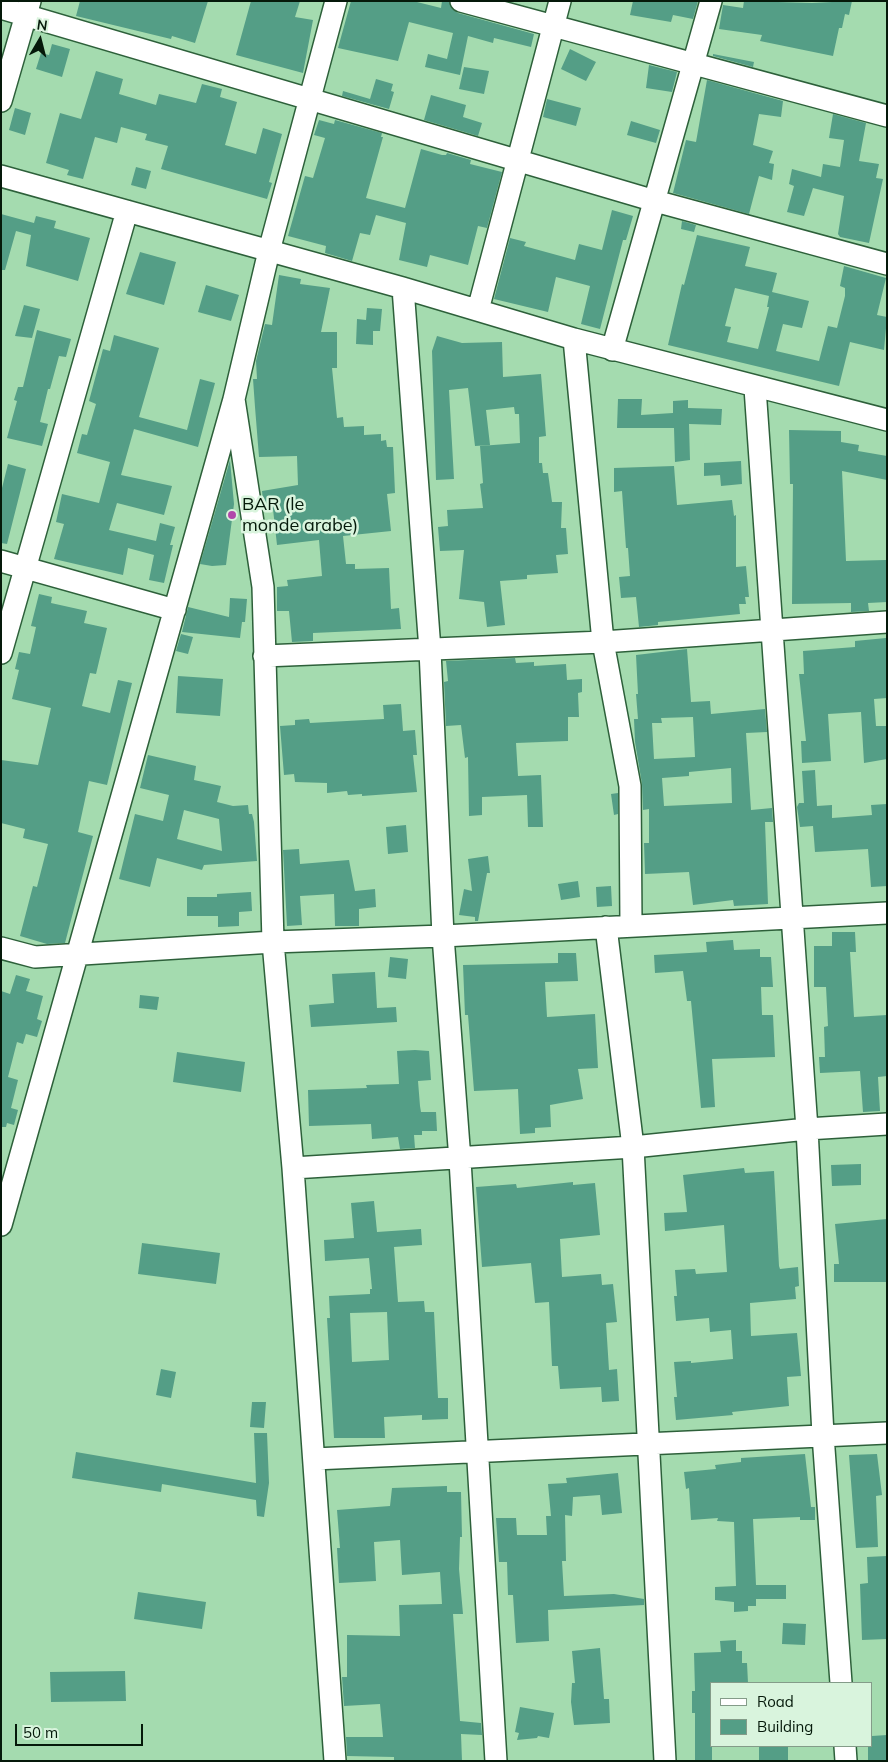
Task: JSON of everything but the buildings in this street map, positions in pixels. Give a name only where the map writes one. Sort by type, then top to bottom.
[{"type":"street","points":[[1,1225],[234,399],[269,251],[336,1]]},
{"type":"street","points":[[461,1],[887,116]]},
{"type":"street","points":[[478,310],[560,1]]},
{"type":"street","points":[[612,350],[711,1]]},
{"type":"street","points":[[1,8],[28,8],[310,99],[655,201],[887,264]]},
{"type":"street","points":[[1,101],[28,8]]},
{"type":"street","points":[[1,176],[404,288],[612,350],[755,388],[887,420]]},
{"type":"street","points":[[1,653],[127,211]]},
{"type":"street","points":[[404,288],[430,650],[442,936],[460,1160],[496,1761]]},
{"type":"street","points":[[574,339],[603,642],[630,786],[631,926]]},
{"type":"street","points":[[755,388],[807,1129],[823,1435],[841,1682]]},
{"type":"street","points":[[234,399],[263,587],[273,942],[293,1168],[335,1761]]},
{"type":"street","points":[[1,561],[175,610]]},
{"type":"street","points":[[264,656],[603,642],[772,632],[887,622]]},
{"type":"street","points":[[1,948],[35,958],[273,942],[442,936],[887,913]]},
{"type":"street","points":[[606,927],[633,1147],[665,1761]]},
{"type":"street","points":[[293,1168],[460,1160],[633,1147],[807,1129],[887,1124]]},
{"type":"street","points":[[314,1459],[887,1433]]},
{"type":"street","points":[[845,1747],[846,1761]]},
{"type":"place","name":"BAR (le monde arabe)","points":[[232,515]]}]
